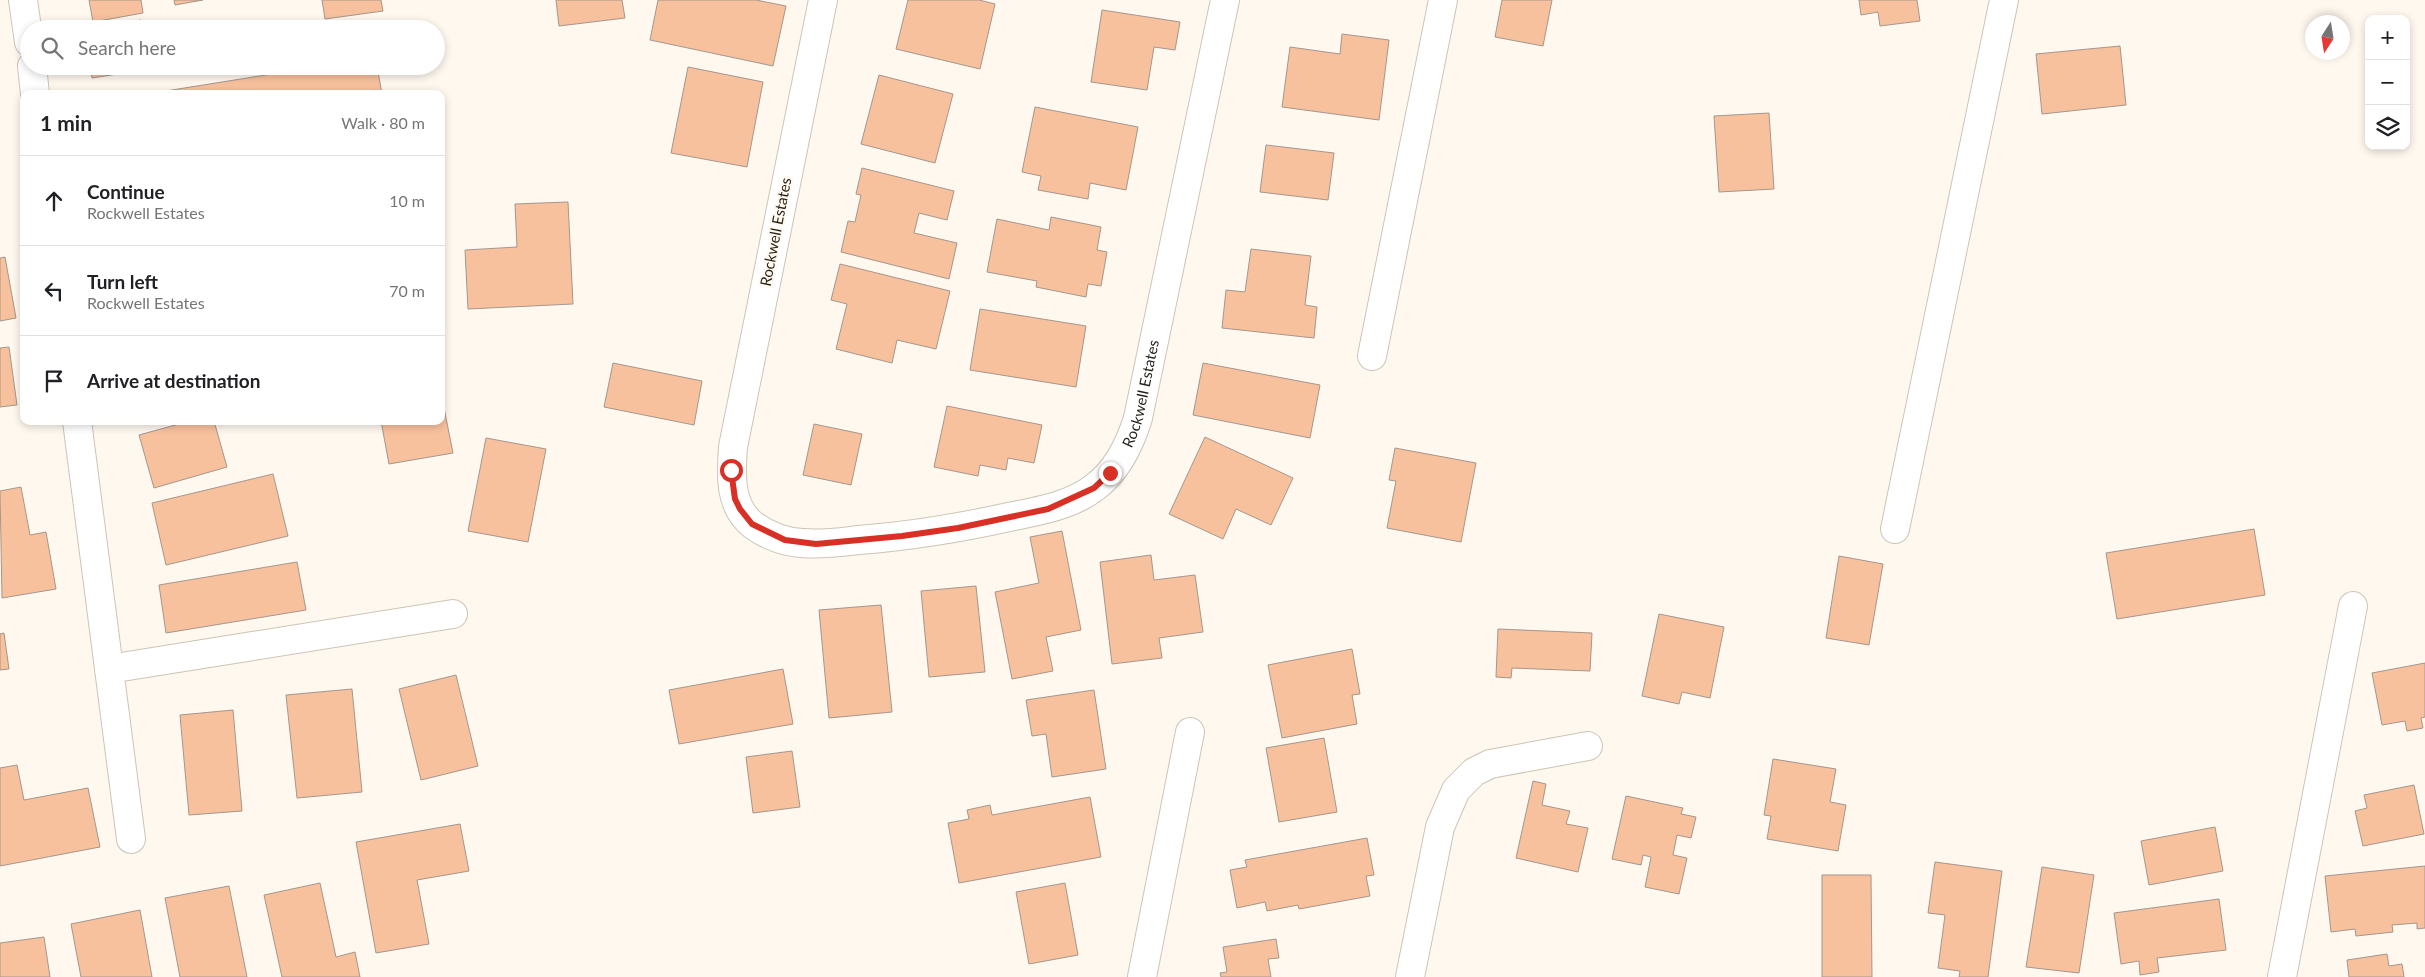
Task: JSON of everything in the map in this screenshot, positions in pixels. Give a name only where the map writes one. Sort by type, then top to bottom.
[{"type":"street","points":[[24,0],[26,20]]},
{"type":"street","name":"Rockwell Estates","points":[[823,0],[733,447],[731,470],[735,499],[752,524],[785,540],[809,544],[902,536],[958,528],[1048,509],[1094,488],[1110,473],[1132,439],[1138,418],[1224,0]]},
{"type":"street","points":[[1372,356],[1443,0]]},
{"type":"street","points":[[1895,528],[2004,0]]},
{"type":"street","points":[[33,75],[35,90]]},
{"type":"street","points":[[78,425],[131,839]]},
{"type":"street","points":[[2282,977],[2354,606]]},
{"type":"street","points":[[109,669],[453,614]]},
{"type":"street","points":[[1142,977],[1190,732]]},
{"type":"street","points":[[1410,977],[1440,827],[1456,790],[1474,772],[1490,764],[1588,746]]},
{"type":"building","points":[[89,0],[141,0],[143,13],[104,20],[93,20]]},
{"type":"building","points":[[174,0],[203,0],[175,5]]},
{"type":"building","points":[[322,0],[381,0],[383,11],[325,19]]},
{"type":"building","points":[[556,0],[622,0],[625,18],[559,26]]},
{"type":"building","points":[[658,0],[756,0],[786,6],[773,66],[650,40]]},
{"type":"building","points":[[908,0],[979,0],[995,4],[980,69],[896,49]]},
{"type":"building","points":[[1502,0],[1552,0],[1543,46],[1495,37]]},
{"type":"building","points":[[1859,0],[1917,0],[1920,21],[1880,26],[1878,12],[1861,15]]},
{"type":"building","points":[[1102,10],[1180,22],[1175,50],[1154,47],[1147,90],[1091,82]]},
{"type":"building","points":[[1342,34],[1389,40],[1379,120],[1282,107],[1290,47],[1340,54]]},
{"type":"building","points":[[2120,46],[2126,105],[2042,114],[2036,54]]},
{"type":"building","points":[[688,67],[763,82],[747,167],[671,153]]},
{"type":"building","points":[[92,75],[111,75],[92,78]]},
{"type":"building","points":[[266,75],[379,75],[381,90],[172,90]]},
{"type":"building","points":[[879,75],[953,94],[935,163],[861,144]]},
{"type":"building","points":[[1035,107],[1138,127],[1126,190],[1090,183],[1088,199],[1038,190],[1041,176],[1022,172]]},
{"type":"building","points":[[1769,113],[1774,189],[1719,192],[1714,116]]},
{"type":"building","points":[[1266,145],[1334,153],[1328,200],[1260,192]]},
{"type":"building","points":[[862,168],[954,191],[947,220],[919,213],[914,233],[957,243],[949,279],[841,252],[848,221],[855,222],[861,195],[856,194]]},
{"type":"building","points":[[568,202],[573,304],[468,309],[465,250],[517,247],[515,204]]},
{"type":"building","points":[[1051,217],[1101,227],[1097,250],[1107,252],[1101,286],[1088,284],[1086,297],[1036,287],[1037,281],[987,272],[997,219],[1049,230]]},
{"type":"building","points":[[1251,249],[1311,256],[1305,305],[1317,307],[1314,338],[1222,328],[1226,290],[1245,292]]},
{"type":"building","points":[[5,257],[16,318],[0,321],[0,258]]},
{"type":"building","points":[[840,264],[950,291],[936,349],[897,340],[892,363],[836,349],[847,304],[831,300]]},
{"type":"building","points":[[980,309],[1086,326],[1076,387],[970,370]]},
{"type":"building","points":[[9,347],[17,405],[0,407],[0,348]]},
{"type":"building","points":[[613,363],[702,381],[694,425],[604,407]]},
{"type":"building","points":[[1203,363],[1320,385],[1310,438],[1193,415]]},
{"type":"building","points":[[947,406],[1042,425],[1034,463],[1008,458],[1006,470],[980,465],[978,476],[934,467]]},
{"type":"building","points":[[445,413],[453,453],[389,464],[382,425],[445,425]]},
{"type":"building","points":[[814,424],[862,434],[851,485],[803,475]]},
{"type":"building","points":[[175,425],[215,425],[227,467],[154,488],[139,435]]},
{"type":"building","points":[[1205,437],[1293,478],[1271,525],[1236,509],[1223,539],[1169,514]]},
{"type":"building","points":[[486,438],[546,449],[528,542],[468,531]]},
{"type":"building","points":[[1395,448],[1476,463],[1461,542],[1387,528],[1396,481],[1389,480]]},
{"type":"building","points":[[273,474],[288,536],[166,565],[152,503]]},
{"type":"building","points":[[21,487],[30,535],[46,532],[56,589],[2,598],[0,491]]},
{"type":"building","points":[[2254,529],[2265,595],[2117,619],[2106,553]]},
{"type":"building","points":[[1062,531],[1081,630],[1046,637],[1053,671],[1012,679],[995,592],[1039,583],[1030,537]]},
{"type":"building","points":[[1151,555],[1154,580],[1195,575],[1203,632],[1159,638],[1162,658],[1112,664],[1100,562]]},
{"type":"building","points":[[1839,556],[1883,564],[1869,645],[1826,638]]},
{"type":"building","points":[[297,562],[306,610],[166,633],[159,585]]},
{"type":"building","points":[[976,586],[985,672],[929,677],[921,591]]},
{"type":"building","points":[[881,605],[892,712],[829,718],[819,610]]},
{"type":"building","points":[[1659,614],[1724,627],[1710,698],[1682,692],[1679,704],[1642,696]]},
{"type":"building","points":[[1498,629],[1592,633],[1590,671],[1512,668],[1511,678],[1496,677]]},
{"type":"building","points":[[4,633],[9,669],[0,670],[0,634]]},
{"type":"building","points":[[1352,649],[1360,694],[1352,695],[1357,724],[1282,738],[1268,665]]},
{"type":"building","points":[[2425,663],[2425,717],[2421,718],[2423,728],[2407,731],[2405,721],[2382,725],[2372,673]]},
{"type":"building","points":[[783,669],[793,724],[679,744],[669,690]]},
{"type":"building","points":[[456,675],[478,766],[421,780],[399,689]]},
{"type":"building","points":[[352,689],[362,792],[297,798],[286,695]]},
{"type":"building","points":[[1094,690],[1106,769],[1052,777],[1046,734],[1032,736],[1026,700]]},
{"type":"building","points":[[233,710],[242,811],[189,815],[180,715]]},
{"type":"building","points":[[1324,738],[1337,812],[1279,822],[1266,748]]},
{"type":"building","points":[[792,751],[800,807],[753,813],[746,757]]},
{"type":"building","points":[[1773,759],[1836,769],[1830,802],[1846,805],[1838,851],[1767,839],[1771,816],[1764,815]]},
{"type":"building","points":[[17,765],[24,800],[88,788],[100,847],[0,866],[0,768]]},
{"type":"building","points":[[1533,781],[1546,784],[1542,805],[1570,811],[1566,824],[1588,828],[1578,872],[1516,858]]},
{"type":"building","points":[[2414,785],[2424,834],[2363,846],[2355,811],[2367,808],[2364,795]]},
{"type":"building","points":[[1626,796],[1683,808],[1681,814],[1696,817],[1691,838],[1677,835],[1673,855],[1687,858],[1679,894],[1645,887],[1651,857],[1643,855],[1641,865],[1612,859]]},
{"type":"building","points":[[1090,797],[1101,857],[959,883],[948,823],[969,819],[967,810],[990,805],[992,815]]},
{"type":"building","points":[[460,824],[469,871],[417,880],[429,944],[376,953],[356,842]]},
{"type":"building","points":[[2215,827],[2223,871],[2149,885],[2141,841]]},
{"type":"building","points":[[1367,838],[1374,875],[1366,876],[1370,896],[1299,909],[1298,905],[1267,911],[1265,902],[1237,908],[1230,870],[1247,867],[1245,860]]},
{"type":"building","points":[[1935,862],[2002,871],[1988,977],[1959,977],[1960,971],[1938,968],[1945,915],[1928,913]]},
{"type":"building","points":[[2425,866],[2425,928],[2417,929],[2417,923],[2392,925],[2393,932],[2356,936],[2355,929],[2331,932],[2325,876]]},
{"type":"building","points":[[2042,867],[2094,875],[2079,973],[2026,967]]},
{"type":"building","points":[[1822,875],[1871,875],[1872,977],[1822,977]]},
{"type":"building","points":[[320,883],[336,957],[355,952],[360,977],[282,977],[264,895]]},
{"type":"building","points":[[1065,883],[1078,955],[1029,964],[1016,892]]},
{"type":"building","points":[[229,886],[247,977],[180,977],[165,898]]},
{"type":"building","points":[[2219,899],[2226,950],[2157,958],[2159,972],[2140,975],[2139,961],[2121,964],[2114,913]]},
{"type":"building","points":[[140,910],[152,977],[81,977],[71,924]]},
{"type":"building","points":[[44,937],[50,977],[0,977],[0,943]]},
{"type":"building","points":[[1276,939],[1279,958],[1268,959],[1271,977],[1221,977],[1220,973],[1227,972],[1223,947]]},
{"type":"building","points":[[2387,954],[2389,966],[2402,964],[2404,977],[2349,977],[2347,960]]},
{"type":"route","points":[[731,470],[735,499],[752,524],[770,535],[785,540],[816,544],[902,536],[958,528],[1048,509],[1094,488],[1110,473]]}]
